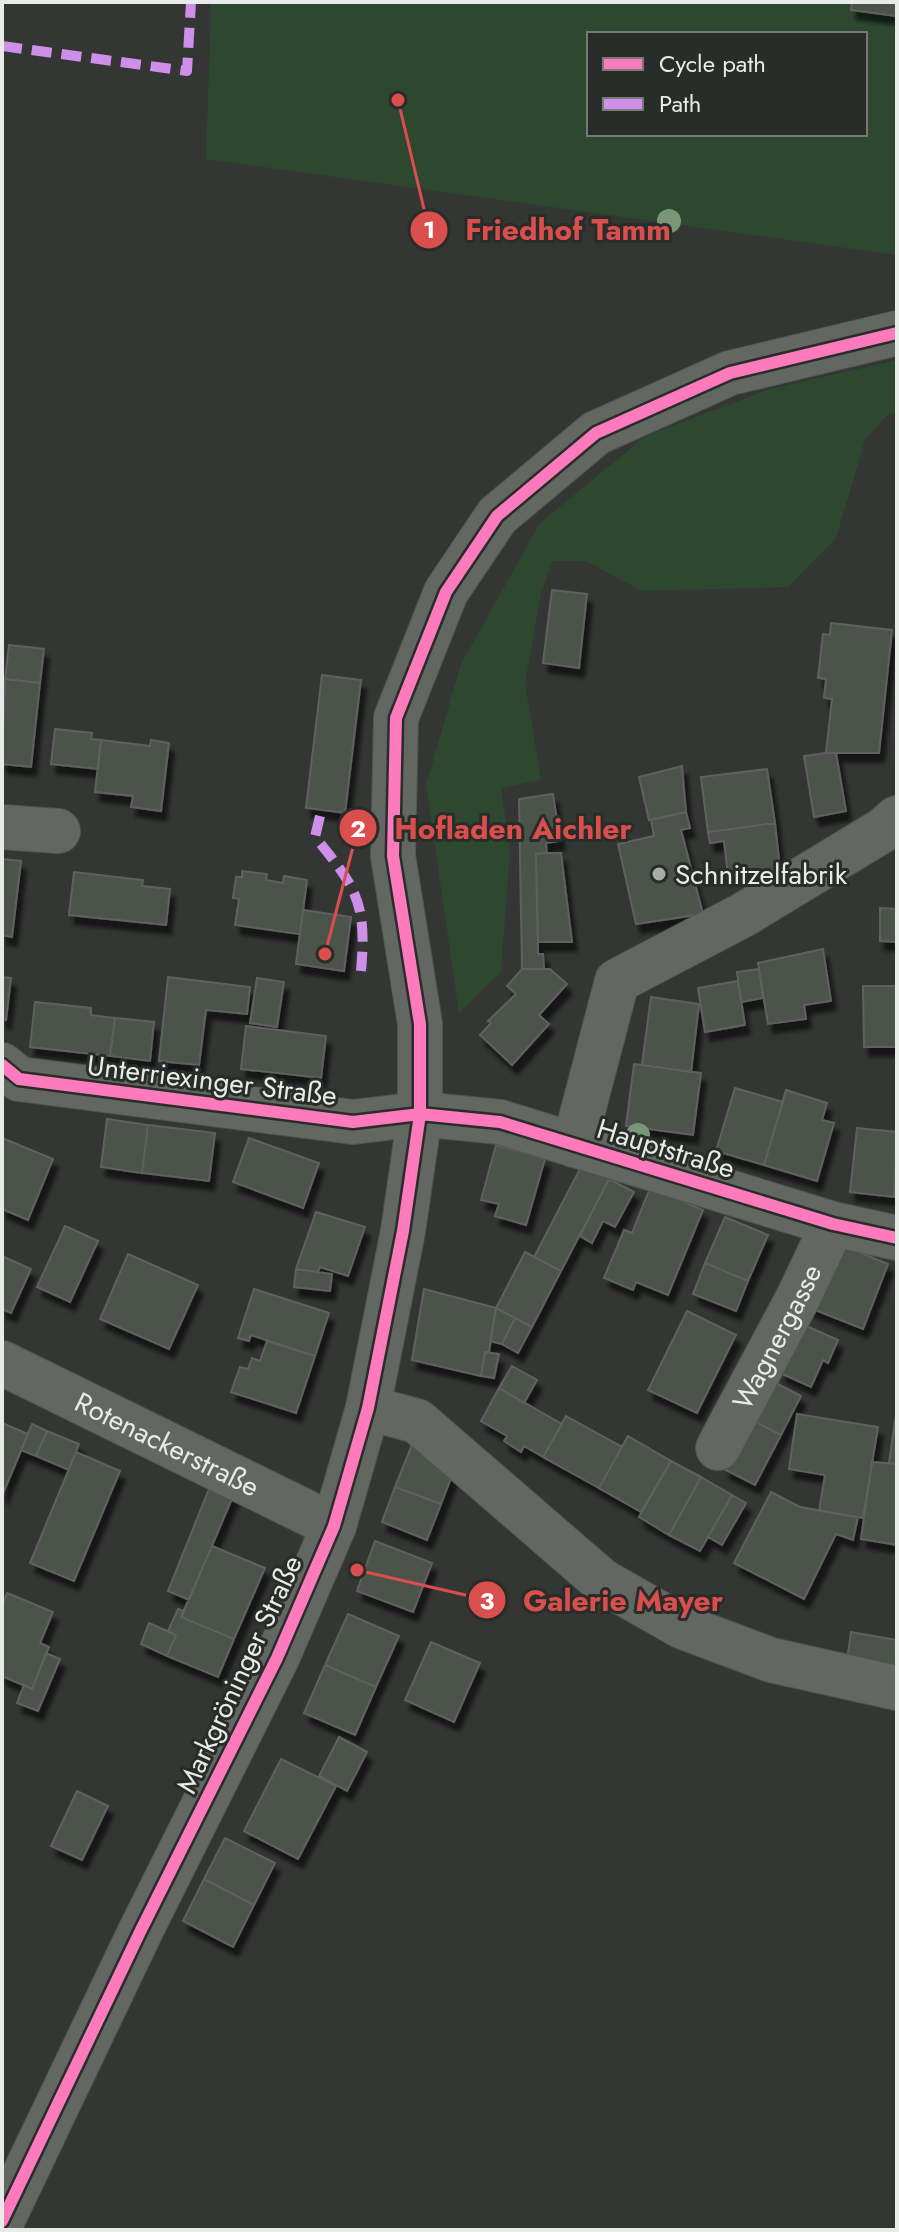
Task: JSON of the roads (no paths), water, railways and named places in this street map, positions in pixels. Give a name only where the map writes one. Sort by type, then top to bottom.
[{"type":"street","name":"Markgröninger Straße","points":[[2,2221],[126,1959],[277,1658],[334,1526],[368,1408],[403,1231],[420,1114],[420,1024],[393,856],[396,718],[446,592],[497,516],[596,433],[730,373],[897,333]]},
{"type":"street","points":[[574,1145],[617,981],[743,915],[883,830],[897,818]]},
{"type":"street","points":[[2,827],[58,831]]},
{"type":"street","name":"Unterriexinger Straße","points":[[2,1065],[19,1079],[353,1122],[420,1114]]},
{"type":"street","name":"Hauptstraße","points":[[420,1114],[500,1122],[833,1224],[897,1238]]},
{"type":"street","name":"Wagnergasse","points":[[718,1448],[799,1296],[833,1224]]},
{"type":"street","name":"Rotenackerstraße","points":[[2,1363],[334,1526]]},
{"type":"street","points":[[368,1408],[417,1421],[602,1581],[683,1627],[771,1660],[897,1688]]},
{"type":"place","name":"Friedhof Tamm","points":[[398,100]]},
{"type":"place","name":"Schnitzelfabrik","points":[[659,874]]},
{"type":"place","name":"Hofladen Aichler","points":[[325,954]]},
{"type":"place","name":"Galerie Mayer","points":[[357,1570]]}]
